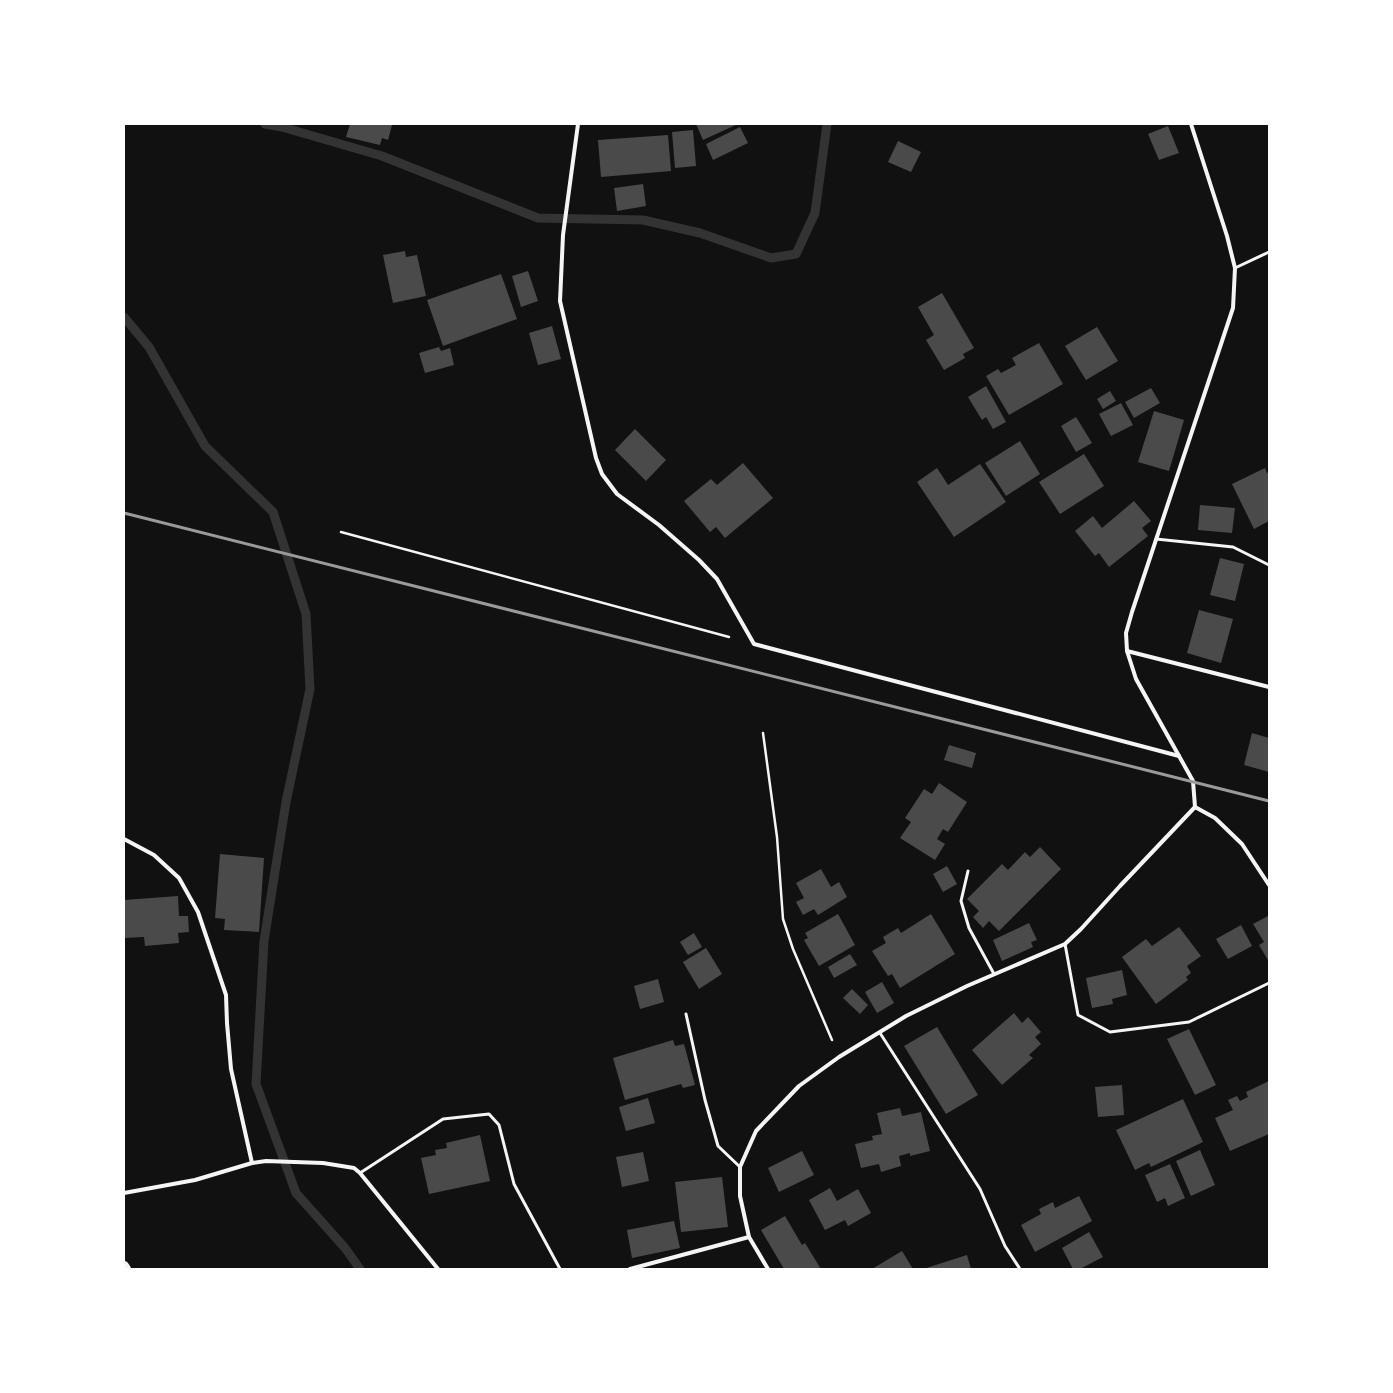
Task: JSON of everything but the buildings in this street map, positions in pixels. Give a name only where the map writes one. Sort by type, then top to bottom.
[{"type":"street","points":[[578,124],[563,235],[560,301],[596,458],[602,474],[617,494],[659,524],[699,560],[717,579],[754,644],[1179,756]]},
{"type":"street","points":[[768,1269],[749,1237],[740,1196],[740,1167],[756,1131],[799,1086],[838,1057],[906,1016],[967,986],[1065,944],[1081,930],[1120,886],[1195,807],[1193,781],[1136,679],[1127,651],[1126,633],[1233,308],[1235,268],[1227,236],[1191,124]]},
{"type":"street","points":[[1127,651],[1269,687]]},
{"type":"street","points":[[1195,807],[1215,818],[1242,844],[1269,885]]},
{"type":"street","points":[[124,839],[154,854],[179,878],[198,912],[226,995],[226,1023],[231,1069],[252,1163]]},
{"type":"street","points":[[124,1193],[195,1180],[252,1163],[266,1161],[323,1163],[354,1168],[360,1173],[438,1269]]},
{"type":"street","points":[[630,1269],[749,1237]]},
{"type":"lane","points":[[1235,268],[1269,252]]},
{"type":"lane","points":[[1156,539],[1232,547],[1269,566]]},
{"type":"lane","points":[[968,871],[961,901],[970,928],[994,974]]},
{"type":"lane","points":[[1065,944],[1078,1015],[1110,1032],[1189,1022],[1269,983]]},
{"type":"lane","points":[[686,1014],[704,1100],[718,1146],[740,1167]]},
{"type":"lane","points":[[880,1033],[980,1189],[1005,1246],[1020,1269]]},
{"type":"lane","points":[[360,1173],[443,1119],[489,1114],[499,1125],[514,1184],[560,1269]]},
{"type":"path","points":[[341,532],[754,644]]},
{"type":"path","points":[[763,733],[777,837],[783,919],[793,949],[838,1057]]},
{"type":"waterway","points":[[265,124],[282,127],[382,156],[538,218],[643,220],[700,233],[771,258],[796,254],[815,213],[827,124]]},
{"type":"waterway","points":[[124,317],[149,347],[205,446],[273,512],[306,614],[310,689],[286,802],[264,941],[256,1084],[296,1193],[345,1248],[360,1269]]},
{"type":"railway","points":[[124,513],[1269,801]]}]
